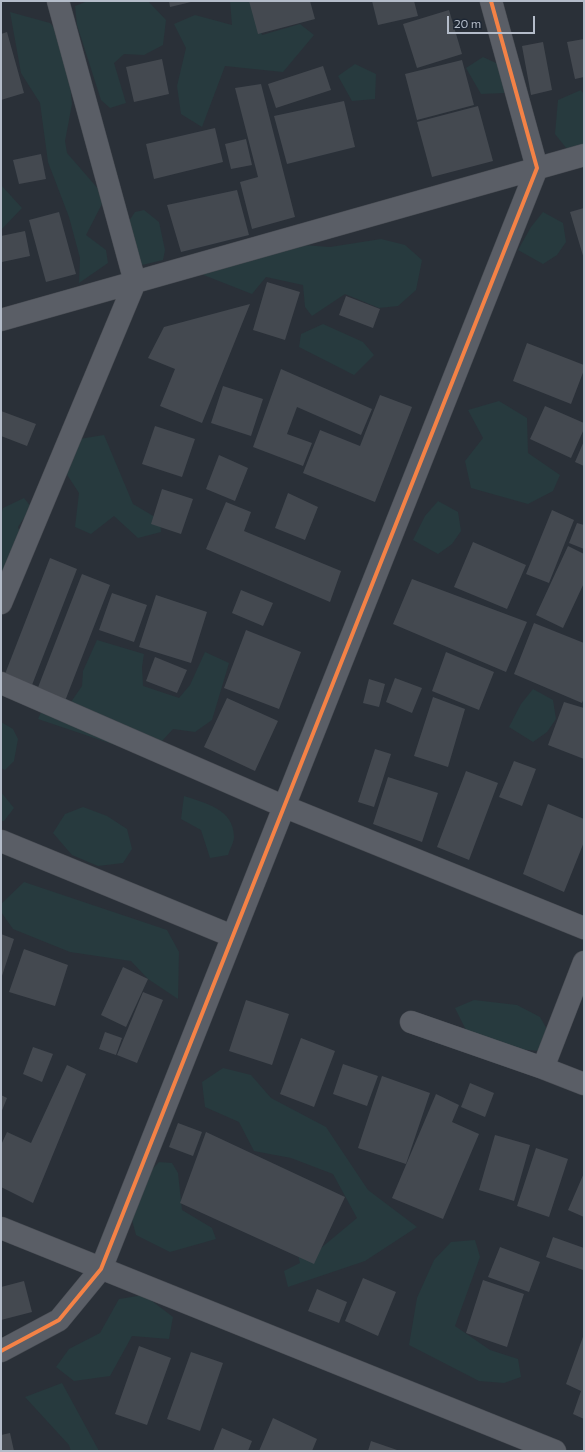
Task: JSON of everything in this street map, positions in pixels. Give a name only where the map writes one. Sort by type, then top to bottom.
[{"type":"street","points":[[1,603],[135,282],[58,1]]},
{"type":"street","points":[[1,1351],[59,1320],[101,1269],[283,806],[537,168],[491,1]]},
{"type":"street","points":[[1,320],[584,156]]},
{"type":"street","points":[[1,683],[283,806],[584,928]]},
{"type":"street","points":[[1,841],[232,936]]},
{"type":"street","points":[[543,1068],[584,962]]},
{"type":"street","points":[[411,1022],[543,1068],[584,1084]]},
{"type":"street","points":[[1,1228],[555,1451]]},
{"type":"green space","points":[[88,1],[148,1],[166,20],[163,45],[144,55],[124,54],[114,63],[126,103],[110,108],[101,100],[77,25],[75,6]]},
{"type":"green space","points":[[230,1],[256,1],[262,35],[300,24],[314,35],[283,72],[225,66],[202,127],[181,114],[177,86],[186,48],[174,24],[195,15],[232,25]]},
{"type":"green space","points":[[10,12],[50,23],[66,41],[72,104],[65,141],[67,153],[100,191],[103,202],[86,235],[106,250],[108,263],[79,283],[80,258],[69,217],[48,162],[40,103],[21,73]]},
{"type":"green space","points":[[483,57],[505,67],[504,93],[481,94],[466,68]]},
{"type":"green space","points":[[355,64],[376,74],[375,99],[352,101],[338,76]]},
{"type":"green space","points":[[581,90],[584,95],[584,147],[567,149],[555,134],[558,100]]},
{"type":"green space","points":[[1,185],[22,208],[1,230]]},
{"type":"green space","points":[[144,210],[159,222],[165,250],[163,260],[138,266],[129,221],[135,212]]},
{"type":"green space","points":[[543,212],[563,223],[566,242],[557,255],[543,264],[518,250],[531,227]]},
{"type":"green space","points":[[381,239],[405,245],[422,260],[416,290],[398,306],[379,308],[345,294],[312,316],[305,307],[303,285],[266,277],[252,294],[196,272],[289,244],[330,247]]},
{"type":"green space","points":[[323,324],[363,342],[374,355],[354,375],[299,347],[301,334]]},
{"type":"green space","points":[[499,401],[527,418],[528,453],[560,475],[553,491],[528,504],[471,488],[465,461],[483,438],[468,410]]},
{"type":"green space","points":[[104,435],[133,504],[160,520],[161,532],[138,538],[114,516],[91,534],[75,527],[79,493],[62,467],[79,439]]},
{"type":"green space","points":[[24,498],[31,507],[18,527],[26,549],[1,595],[1,515],[3,508]]},
{"type":"green space","points":[[438,501],[458,512],[461,531],[452,544],[438,554],[413,540],[425,516]]},
{"type":"green space","points":[[97,640],[144,654],[142,667],[143,686],[179,698],[190,685],[205,652],[229,663],[212,720],[195,732],[173,729],[151,753],[127,749],[38,719],[48,697],[71,702],[82,686],[83,671]]},
{"type":"green space","points":[[533,689],[553,700],[556,719],[547,732],[533,742],[509,727],[521,704]]},
{"type":"green space","points":[[1,722],[13,729],[18,739],[14,761],[5,770],[1,768]]},
{"type":"green space","points":[[1,792],[14,808],[4,821],[1,821]]},
{"type":"green space","points":[[184,796],[201,801],[217,809],[229,820],[233,827],[234,837],[228,855],[210,858],[201,830],[181,819]]},
{"type":"green space","points":[[83,807],[107,816],[127,829],[132,849],[123,863],[98,866],[72,855],[53,833],[65,814]]},
{"type":"green space","points":[[24,882],[167,930],[179,952],[178,999],[148,979],[131,961],[70,952],[13,929],[1,912],[1,904]]},
{"type":"green space","points":[[474,1000],[517,1005],[540,1017],[552,1038],[540,1051],[493,1047],[468,1034],[455,1008]]},
{"type":"green space","points":[[223,1068],[251,1075],[271,1098],[326,1127],[368,1190],[417,1227],[365,1261],[288,1287],[284,1271],[300,1263],[295,1243],[321,1248],[357,1218],[333,1174],[291,1158],[254,1151],[239,1122],[205,1107],[202,1082]]},
{"type":"green space","points":[[159,1162],[172,1163],[178,1173],[182,1210],[212,1228],[216,1239],[170,1252],[136,1235],[126,1197]]},
{"type":"green space","points":[[475,1240],[480,1257],[455,1326],[490,1350],[518,1359],[521,1377],[504,1383],[479,1381],[409,1345],[417,1298],[434,1260],[451,1242]]},
{"type":"green space","points":[[144,1295],[173,1317],[169,1339],[132,1336],[110,1376],[74,1381],[56,1367],[69,1349],[100,1333],[119,1299]]},
{"type":"green space","points":[[62,1383],[99,1451],[71,1451],[69,1445],[25,1397]]},
{"type":"building","points":[[169,1],[191,1],[191,2],[170,7]]},
{"type":"building","points":[[249,1],[310,1],[315,19],[258,34]]},
{"type":"building","points":[[372,1],[414,1],[418,16],[378,25]]},
{"type":"building","points":[[449,10],[462,54],[417,68],[403,24]]},
{"type":"building","points":[[7,32],[24,93],[1,100],[1,34]]},
{"type":"building","points":[[584,39],[584,77],[575,79],[567,42]]},
{"type":"building","points":[[543,42],[552,90],[531,95],[522,46]]},
{"type":"building","points":[[162,59],[169,94],[134,102],[126,67]]},
{"type":"building","points":[[462,60],[474,105],[417,120],[405,74]]},
{"type":"building","points":[[323,66],[331,90],[276,108],[268,84]]},
{"type":"building","points":[[261,84],[295,217],[252,229],[240,182],[258,177],[235,88]]},
{"type":"building","points":[[344,101],[355,147],[287,164],[274,116]]},
{"type":"building","points":[[478,106],[493,161],[432,177],[417,122]]},
{"type":"building","points":[[215,128],[223,162],[154,179],[146,144]]},
{"type":"building","points":[[246,139],[252,165],[231,169],[225,144]]},
{"type":"building","points":[[41,154],[46,179],[19,184],[13,160]]},
{"type":"building","points":[[237,190],[249,235],[181,252],[167,205]]},
{"type":"building","points":[[584,208],[584,259],[570,212]]},
{"type":"building","points":[[59,212],[76,274],[46,282],[29,220]]},
{"type":"building","points":[[25,231],[30,256],[2,262],[1,236]]},
{"type":"building","points":[[267,282],[300,292],[285,340],[253,330]]},
{"type":"building","points":[[346,296],[380,309],[373,328],[339,315]]},
{"type":"building","points":[[250,304],[202,423],[160,406],[175,369],[148,358],[164,327]]},
{"type":"building","points":[[527,343],[584,365],[584,370],[571,404],[513,381]]},
{"type":"building","points":[[281,369],[372,409],[361,435],[297,407],[287,434],[312,443],[303,466],[253,447]]},
{"type":"building","points":[[223,386],[263,399],[251,436],[211,423]]},
{"type":"building","points":[[380,395],[412,407],[375,502],[303,473],[320,430],[360,446]]},
{"type":"building","points":[[545,406],[584,423],[584,429],[571,458],[530,439]]},
{"type":"building","points":[[1,411],[36,424],[27,446],[1,436]]},
{"type":"building","points":[[155,426],[195,439],[182,477],[142,464]]},
{"type":"building","points":[[584,441],[584,466],[575,462]]},
{"type":"building","points":[[219,455],[248,468],[235,501],[206,489]]},
{"type":"building","points":[[162,489],[193,499],[181,534],[151,524]]},
{"type":"building","points":[[288,493],[318,507],[305,540],[275,528]]},
{"type":"building","points":[[226,502],[251,512],[244,531],[341,571],[330,602],[206,549]]},
{"type":"building","points":[[552,510],[574,520],[549,583],[526,574]]},
{"type":"building","points":[[577,523],[584,525],[584,549],[569,543]]},
{"type":"building","points":[[473,542],[526,565],[507,609],[454,587]]},
{"type":"building","points":[[568,546],[584,554],[584,583],[563,628],[536,615]]},
{"type":"building","points":[[50,558],[77,569],[32,685],[5,674]]},
{"type":"building","points":[[82,574],[110,585],[65,701],[37,690]]},
{"type":"building","points":[[412,579],[527,622],[506,672],[393,624]]},
{"type":"building","points":[[241,590],[273,603],[263,626],[232,613]]},
{"type":"building","points":[[112,593],[147,605],[134,642],[99,630]]},
{"type":"building","points":[[156,595],[207,612],[191,663],[139,647]]},
{"type":"building","points":[[534,623],[584,643],[584,698],[582,703],[514,674]]},
{"type":"building","points":[[246,630],[301,652],[279,709],[224,688]]},
{"type":"building","points":[[446,652],[494,672],[479,710],[432,691]]},
{"type":"building","points":[[155,657],[187,670],[177,693],[146,681]]},
{"type":"building","points":[[395,678],[422,688],[412,713],[386,702]]},
{"type":"building","points":[[369,679],[385,684],[379,707],[363,703]]},
{"type":"building","points":[[433,697],[465,709],[448,767],[414,756]]},
{"type":"building","points":[[227,698],[278,721],[255,771],[204,747]]},
{"type":"building","points":[[564,702],[584,708],[584,759],[548,745]]},
{"type":"building","points":[[375,749],[391,754],[374,807],[358,802]]},
{"type":"building","points":[[514,761],[536,769],[522,806],[499,797]]},
{"type":"building","points":[[466,771],[498,783],[469,860],[437,847]]},
{"type":"building","points":[[388,777],[438,793],[422,842],[373,824]]},
{"type":"building","points":[[548,804],[584,819],[584,842],[564,892],[523,874]]},
{"type":"building","points":[[1,934],[14,939],[1,979]]},
{"type":"building","points":[[24,949],[68,965],[55,1006],[9,992]]},
{"type":"building","points":[[123,967],[148,979],[126,1027],[101,1015]]},
{"type":"building","points":[[143,992],[163,1000],[137,1063],[117,1055]]},
{"type":"building","points":[[246,1000],[289,1014],[272,1065],[229,1051]]},
{"type":"building","points":[[105,1032],[122,1038],[116,1055],[99,1049]]},
{"type":"building","points":[[301,1038],[335,1051],[314,1107],[280,1094]]},
{"type":"building","points":[[33,1047],[53,1054],[42,1082],[23,1074]]},
{"type":"building","points":[[343,1064],[378,1076],[367,1106],[333,1094]]},
{"type":"building","points":[[67,1065],[86,1074],[33,1203],[1,1187],[1,1145],[7,1132],[31,1143]]},
{"type":"building","points":[[382,1076],[430,1093],[406,1164],[358,1148]]},
{"type":"building","points":[[470,1083],[494,1093],[485,1117],[461,1107]]},
{"type":"building","points":[[436,1094],[459,1105],[452,1122],[479,1134],[443,1219],[392,1198]]},
{"type":"building","points":[[1,1095],[7,1098],[1,1113]]},
{"type":"building","points":[[178,1123],[202,1132],[193,1156],[169,1147]]},
{"type":"building","points":[[206,1132],[345,1197],[314,1264],[180,1203]]},
{"type":"building","points":[[495,1135],[530,1145],[514,1201],[479,1190]]},
{"type":"building","points":[[536,1148],[568,1159],[549,1217],[517,1206]]},
{"type":"building","points":[[584,1173],[584,1217],[568,1210]]},
{"type":"building","points":[[553,1237],[584,1248],[583,1270],[546,1257]]},
{"type":"building","points":[[500,1247],[540,1262],[529,1292],[488,1277]]},
{"type":"building","points":[[363,1278],[396,1292],[378,1336],[345,1321]]},
{"type":"building","points":[[483,1280],[524,1294],[507,1347],[466,1333]]},
{"type":"building","points":[[24,1281],[32,1312],[1,1320],[1,1287]]},
{"type":"building","points":[[317,1289],[347,1302],[339,1323],[308,1311]]},
{"type":"building","points":[[584,1334],[584,1419],[573,1414],[581,1391],[566,1384]]},
{"type":"building","points":[[139,1346],[171,1358],[147,1425],[115,1414]]},
{"type":"building","points":[[191,1352],[223,1363],[200,1431],[167,1419]]},
{"type":"building","points":[[273,1418],[317,1439],[312,1451],[259,1451]]},
{"type":"building","points":[[222,1428],[252,1441],[248,1451],[213,1451]]},
{"type":"building","points":[[10,1433],[14,1451],[1,1451],[1,1435]]},
{"type":"building","points":[[371,1441],[400,1451],[368,1451]]},
{"type":"cycle path","points":[[1,1351],[59,1320],[101,1269],[537,168],[491,1]]}]
